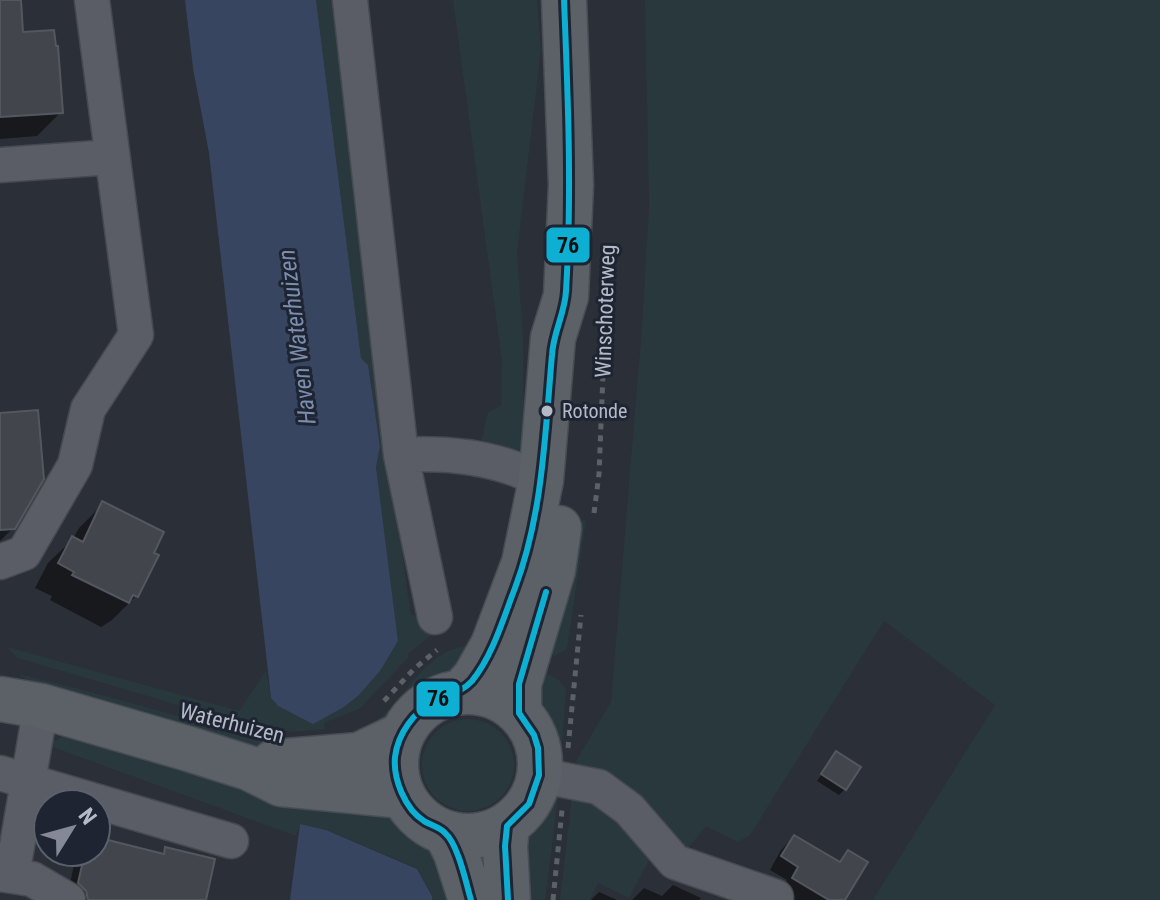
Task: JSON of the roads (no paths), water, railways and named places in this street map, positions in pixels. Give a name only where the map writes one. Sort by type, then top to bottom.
[{"type":"main road","name":"Winschoterweg","points":[[462,692],[475,677],[510,651],[553,570],[586,291],[571,185],[564,0]]},
{"type":"main road","name":"Winschoterweg","points":[[519,713],[519,684],[510,651],[541,480],[553,338],[586,291]]},
{"type":"main road","points":[[462,692],[499,699],[519,713],[534,735],[538,748],[539,775],[529,804],[507,826],[471,837],[446,833],[420,819],[398,784],[389,723],[416,714],[426,705],[449,694],[462,692]]},
{"type":"main road","name":"Waterhuizen","points":[[20,702],[249,768],[281,784],[403,796]]},
{"type":"main road","name":"Waterhuizen","points":[[249,768],[280,761],[359,755],[389,723]]},
{"type":"main road","points":[[507,826],[508,900]]},
{"type":"main road","points":[[446,833],[471,900]]},
{"type":"street","points":[[0,562],[24,553],[75,465],[88,409],[136,335],[92,0]]},
{"type":"street","points":[[350,0],[401,455],[435,617]]},
{"type":"street","points":[[0,165],[112,157]]},
{"type":"street","points":[[401,455],[440,454],[479,458],[504,464],[541,480]]},
{"type":"street","points":[[20,702],[6,874],[32,879],[68,900]]},
{"type":"street","points":[[539,775],[599,787],[629,809],[675,862],[776,897]]},
{"type":"street","points":[[14,778],[231,841]]},
{"type":"water","name":"Haven Waterhuizen","points":[[185,0],[316,0],[361,358],[368,365],[380,446],[376,467],[398,641],[380,671],[359,695],[313,724],[278,706],[271,698],[209,153],[193,68]]},
{"type":"water","points":[[300,824],[326,830],[417,869],[432,900],[290,900]]},
{"type":"place","name":"Rotonde","points":[[547,411]]}]
